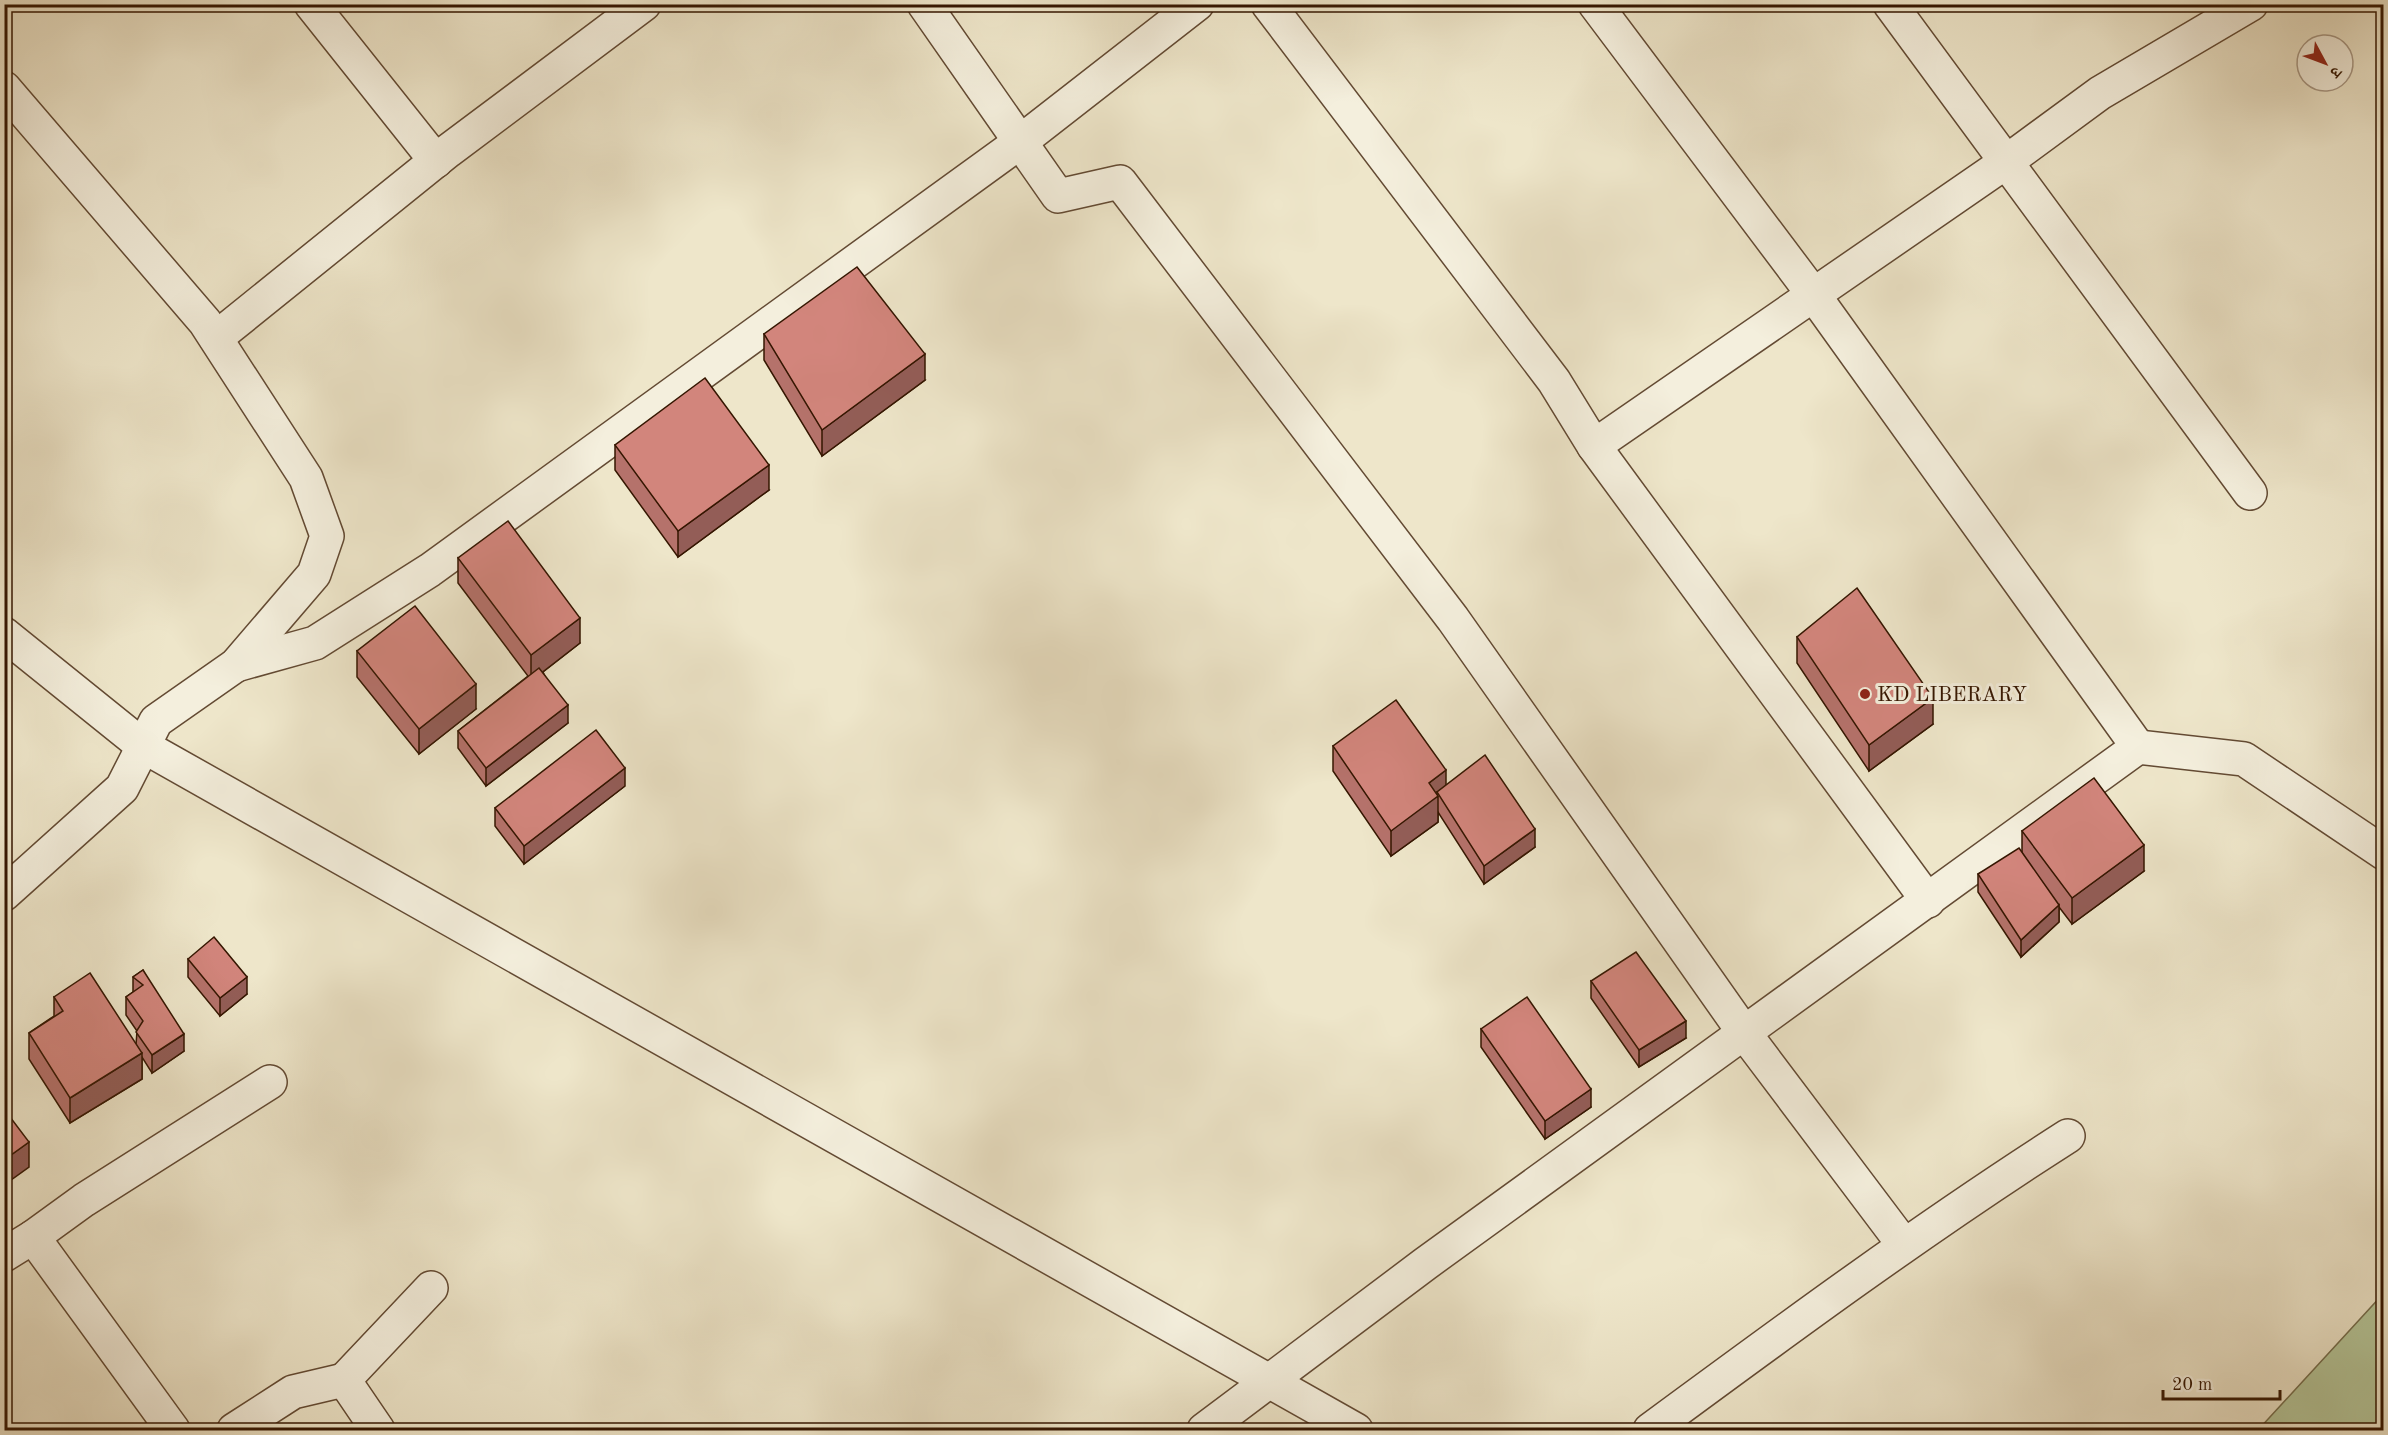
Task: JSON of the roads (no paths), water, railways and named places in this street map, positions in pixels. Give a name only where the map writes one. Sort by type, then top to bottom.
[{"type":"street","points":[[311,4],[436,161]]},
{"type":"street","points":[[216,338],[436,161],[644,4]]},
{"type":"street","points":[[924,4],[1058,196],[1120,182],[1453,619],[1745,1034],[1904,1245]]},
{"type":"street","points":[[236,666],[315,643],[430,570],[1020,142],[1197,4]]},
{"type":"street","points":[[1268,4],[1554,381],[1594,446],[1928,901]]},
{"type":"street","points":[[1595,4],[1813,294],[2138,747]]},
{"type":"street","points":[[1890,4],[2250,493]]},
{"type":"street","points":[[1594,446],[2006,162],[2100,93],[2243,7]]},
{"type":"street","points":[[4,88],[205,322],[306,478],[327,536],[314,574],[236,666],[156,721],[122,788],[4,894]]},
{"type":"street","points":[[4,634],[143,746],[1356,1431]]},
{"type":"street","points":[[1204,1431],[1425,1264],[2138,747],[2244,759],[2384,853]]},
{"type":"street","points":[[4,1255],[84,1200],[270,1082]]},
{"type":"street","points":[[1650,1431],[1904,1245],[2068,1136]]},
{"type":"street","points":[[33,1237],[173,1431]]},
{"type":"street","points":[[234,1431],[293,1392],[344,1380],[431,1288]]},
{"type":"street","points":[[344,1380],[378,1431]]},
{"type":"place","name":"KD LIBERARY","points":[[1865,694]]}]
